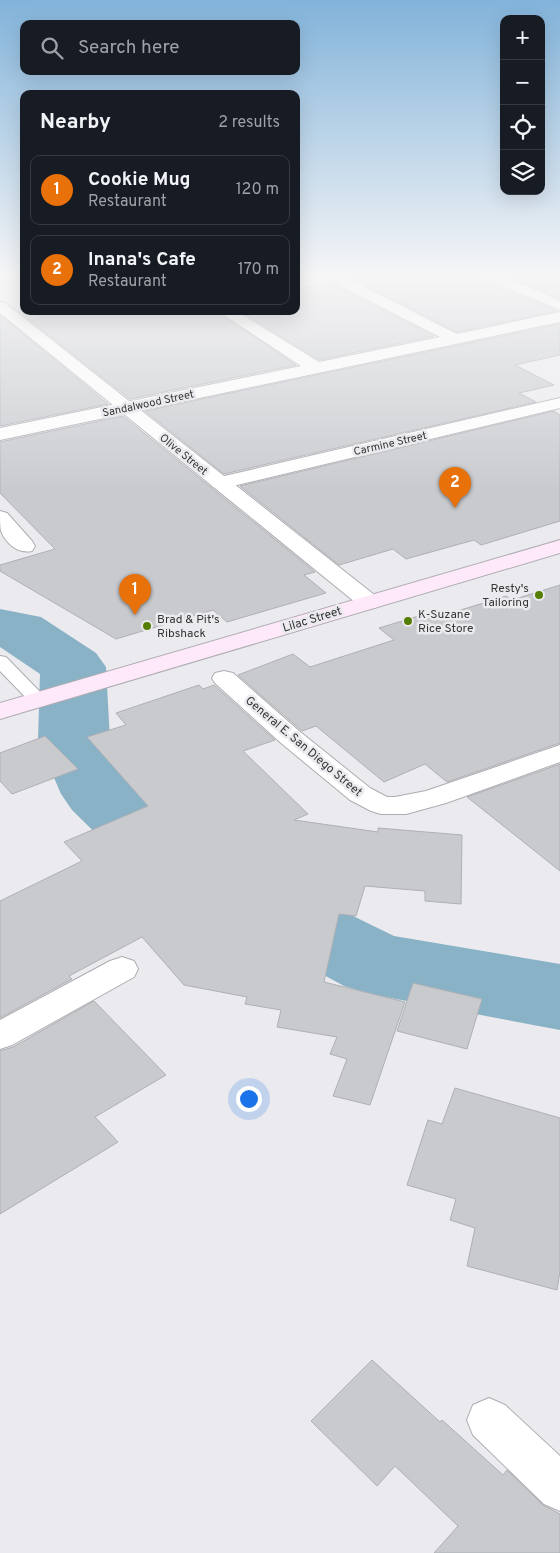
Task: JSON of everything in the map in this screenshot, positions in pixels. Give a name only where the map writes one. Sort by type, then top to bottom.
[{"type":"main road","name":"Lilac Street","points":[[0,711],[560,546]]},
{"type":"street","name":"Olive Street","points":[[52,347],[369,602]]},
{"type":"street","points":[[283,347],[316,368]]},
{"type":"street","name":"Sandalwood Street","points":[[0,434],[414,347]]},
{"type":"street","name":"Carmine Street","points":[[220,483],[560,402]]},
{"type":"street","points":[[0,517],[24,546]]},
{"type":"street","name":"General E. San Diego Street","points":[[224,678],[290,737],[360,794],[381,804],[395,806],[436,797],[560,753]]},
{"type":"street","points":[[0,1036],[122,969]]},
{"type":"street","points":[[489,1420],[560,1488]]},
{"type":"lane","points":[[0,661],[38,700]]},
{"type":"building","points":[[0,347],[39,347],[108,404],[0,426]]},
{"type":"building","points":[[64,347],[270,347],[296,365],[130,399]]},
{"type":"building","points":[[299,347],[379,347],[319,360]]},
{"type":"building","points":[[448,347],[560,347],[560,355],[515,365],[554,385],[519,393],[536,402],[224,474],[145,411]]},
{"type":"building","points":[[554,411],[560,415],[560,521],[481,545],[474,540],[406,559],[393,549],[339,565],[240,486]]},
{"type":"building","points":[[123,416],[315,572],[304,575],[326,593],[227,622],[213,610],[116,639],[0,571],[0,565],[55,549],[0,493],[0,442]]},
{"type":"building","points":[[560,585],[560,743],[447,782],[425,764],[384,782],[316,726],[302,731],[238,675],[293,654],[310,667],[394,640],[379,628],[432,612],[438,617],[506,596],[512,600]]},
{"type":"building","points":[[199,685],[203,689],[214,685],[275,740],[243,751],[308,814],[294,820],[378,832],[378,828],[462,835],[461,904],[425,901],[425,891],[365,886],[356,916],[339,914],[324,982],[405,1002],[370,1105],[333,1096],[347,1059],[330,1054],[337,1037],[277,1027],[281,1010],[245,1004],[247,997],[184,985],[142,937],[69,976],[72,979],[0,1018],[0,901],[82,861],[64,842],[148,806],[87,737],[126,725],[116,713]]},
{"type":"building","points":[[45,736],[78,769],[12,794],[0,781],[0,753]]},
{"type":"building","points":[[560,764],[560,871],[467,797]]},
{"type":"building","points":[[413,983],[482,999],[467,1049],[397,1031]]},
{"type":"building","points":[[94,1001],[166,1075],[95,1117],[118,1142],[0,1214],[0,1051],[13,1047]]},
{"type":"building","points":[[455,1088],[560,1118],[560,1271],[557,1290],[467,1266],[475,1228],[450,1220],[456,1199],[407,1185],[428,1120],[442,1124]]},
{"type":"building","points":[[372,1360],[440,1422],[442,1420],[503,1475],[507,1470],[543,1505],[560,1514],[560,1553],[434,1553],[458,1526],[395,1466],[377,1486],[311,1421]]},
{"type":"waterway","points":[[0,628],[19,630],[73,667],[74,740],[99,794],[164,855],[375,964],[560,997]]},
{"type":"place","name":"Inana's Cafe","points":[[455,508]]},
{"type":"place","name":"Resty's Tailoring","points":[[539,595]]},
{"type":"place","name":"Cookie Mug","points":[[135,615]]},
{"type":"place","name":"K-Suzane Rice Store","points":[[408,621]]},
{"type":"place","name":"Brad & Pit's Ribshack","points":[[147,626]]}]
